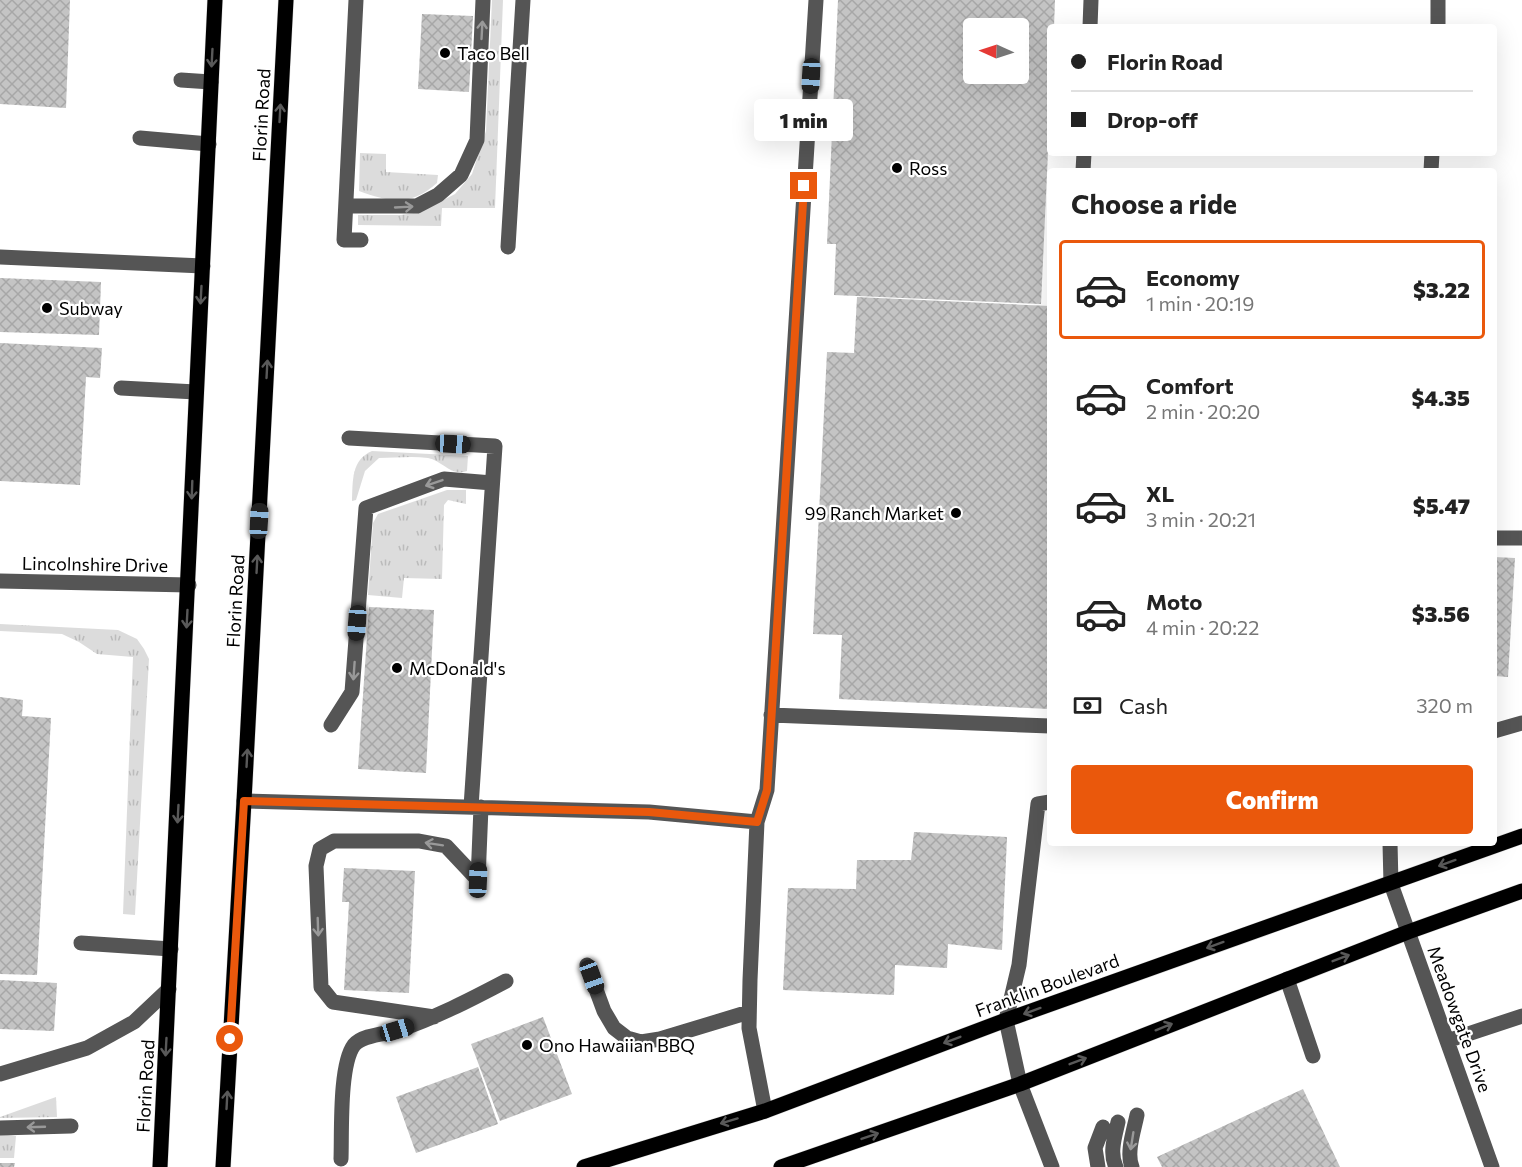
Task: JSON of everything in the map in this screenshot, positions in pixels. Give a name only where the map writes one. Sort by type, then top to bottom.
[{"type":"main road","name":"Florin Road","points":[[160,1167],[215,0]]},
{"type":"main road","name":"Florin Road","points":[[224,1164],[286,0]]},
{"type":"main road","name":"Franklin Boulevard","points":[[1497,845],[1522,836]]},
{"type":"main road","name":"Franklin Boulevard","points":[[584,1167],[765,1111],[1006,1020],[1495,846]]},
{"type":"main road","points":[[782,1167],[1020,1083],[1408,932],[1522,891]]},
{"type":"street","points":[[356,0],[344,240],[361,240]]},
{"type":"street","points":[[346,206],[417,206],[438,195],[462,175],[477,140],[483,0]]},
{"type":"street","points":[[508,247],[523,0]]},
{"type":"street","points":[[765,1111],[749,1028],[757,822],[767,790],[816,0]]},
{"type":"street","points":[[1090,24],[1091,0]]},
{"type":"street","points":[[1438,0],[1438,24]]},
{"type":"street","points":[[181,80],[211,82]]},
{"type":"street","points":[[140,138],[208,144]]},
{"type":"street","points":[[0,257],[203,266]]},
{"type":"street","points":[[121,388],[196,392]]},
{"type":"street","points":[[349,438],[495,446],[476,807],[478,880],[446,846],[419,841],[334,841],[320,849],[316,866],[321,987],[333,1002],[434,1017]]},
{"type":"street","points":[[331,725],[352,692],[366,508],[444,479],[492,483]]},
{"type":"street","points":[[1497,538],[1522,538]]},
{"type":"street","name":"Lincolnshire Drive","points":[[0,581],[189,585]]},
{"type":"street","points":[[771,715],[1047,726]]},
{"type":"street","points":[[1497,730],[1522,723]]},
{"type":"street","points":[[244,801],[649,812],[757,822]]},
{"type":"street","points":[[1047,802],[1038,804],[1019,965],[1006,1020],[1020,1083],[1052,1167]]},
{"type":"street","name":"Meadowgate Drive","points":[[1390,846],[1391,884],[1492,1167]]},
{"type":"street","points":[[81,943],[171,949]]},
{"type":"street","points":[[587,965],[604,1011],[614,1028],[627,1038],[641,1042],[660,1039],[749,1012]]},
{"type":"street","points":[[1287,979],[1313,1056]]},
{"type":"street","points":[[341,1159],[346,1061],[354,1044],[367,1037],[393,1032],[434,1017],[506,981]]},
{"type":"street","points":[[0,1074],[87,1048],[134,1023],[169,989]]},
{"type":"street","points":[[1447,1041],[1522,1016]]},
{"type":"street","points":[[1132,1167],[1131,1149],[1137,1115]]},
{"type":"street","points":[[1116,1167],[1112,1160],[1118,1122]]},
{"type":"street","points":[[0,1128],[71,1126]]},
{"type":"street","points":[[1098,1167],[1095,1148],[1103,1127]]},
{"type":"green space","points":[[492,0],[503,0],[495,208],[442,208],[441,226],[358,225],[358,215],[401,215],[420,212],[455,194],[472,174],[486,131]]},
{"type":"green space","points":[[360,153],[386,154],[386,172],[438,175],[437,183],[418,196],[400,200],[380,198],[359,191]]},
{"type":"green space","points":[[372,451],[468,456],[467,471],[456,472],[428,458],[379,458],[365,471],[356,500],[352,501],[354,472],[360,460]]},
{"type":"green space","points":[[447,490],[466,490],[466,504],[448,500],[444,505],[442,579],[404,578],[402,598],[368,595],[373,523],[378,514]]},
{"type":"green space","points":[[0,624],[118,630],[137,639],[149,659],[135,915],[123,914],[133,657],[97,654],[62,634],[0,631]]},
{"type":"green space","points":[[56,1097],[57,1117],[0,1118],[0,1117]]},
{"type":"green space","points":[[0,1134],[16,1136],[14,1158],[0,1158]]},
{"type":"building","points":[[0,0],[70,0],[66,108],[0,104]]},
{"type":"building","points":[[838,0],[1055,0],[1054,24],[1047,24],[1048,156],[1041,304],[834,295],[836,244],[827,244]]},
{"type":"building","name":"Taco Bell","points":[[422,14],[473,16],[469,92],[418,89]]},
{"type":"building","points":[[0,278],[101,282],[99,335],[0,332]]},
{"type":"building","points":[[857,297],[1047,306],[1047,709],[839,699],[842,635],[813,634],[827,352],[854,353]]},
{"type":"building","points":[[0,343],[102,348],[100,378],[86,377],[80,485],[0,481]]},
{"type":"building","points":[[1497,557],[1515,558],[1508,677],[1497,676]]},
{"type":"building","points":[[369,607],[434,610],[426,773],[358,769]]},
{"type":"building","points":[[0,697],[23,700],[22,716],[51,718],[37,975],[0,974]]},
{"type":"building","points":[[914,832],[1007,837],[1002,950],[948,944],[947,968],[895,965],[894,995],[783,990],[788,888],[856,889],[857,860],[911,860]]},
{"type":"building","points":[[344,868],[415,871],[409,993],[344,990],[349,902],[342,902]]},
{"type":"building","points":[[0,980],[57,983],[54,1031],[0,1029]]},
{"type":"building","points":[[543,1017],[572,1094],[500,1121],[471,1044]]},
{"type":"building","points":[[478,1067],[498,1124],[416,1153],[396,1097]]},
{"type":"building","points":[[1303,1089],[1340,1167],[1162,1167],[1157,1157]]},
{"type":"building","points":[[0,1163],[15,1163],[14,1167],[0,1167]]},
{"type":"place","name":"Taco Bell","points":[[445,53]]},
{"type":"place","name":"Ross","points":[[897,168]]},
{"type":"place","name":"Subway","points":[[47,308]]},
{"type":"place","name":"99 Ranch Market","points":[[956,513]]},
{"type":"place","name":"McDonald's","points":[[397,668]]},
{"type":"place","name":"Ono Hawaiian BBQ","points":[[527,1045]]},
{"type":"route","points":[[230,1039],[244,801],[649,812],[757,822],[767,790],[804,186]]}]
